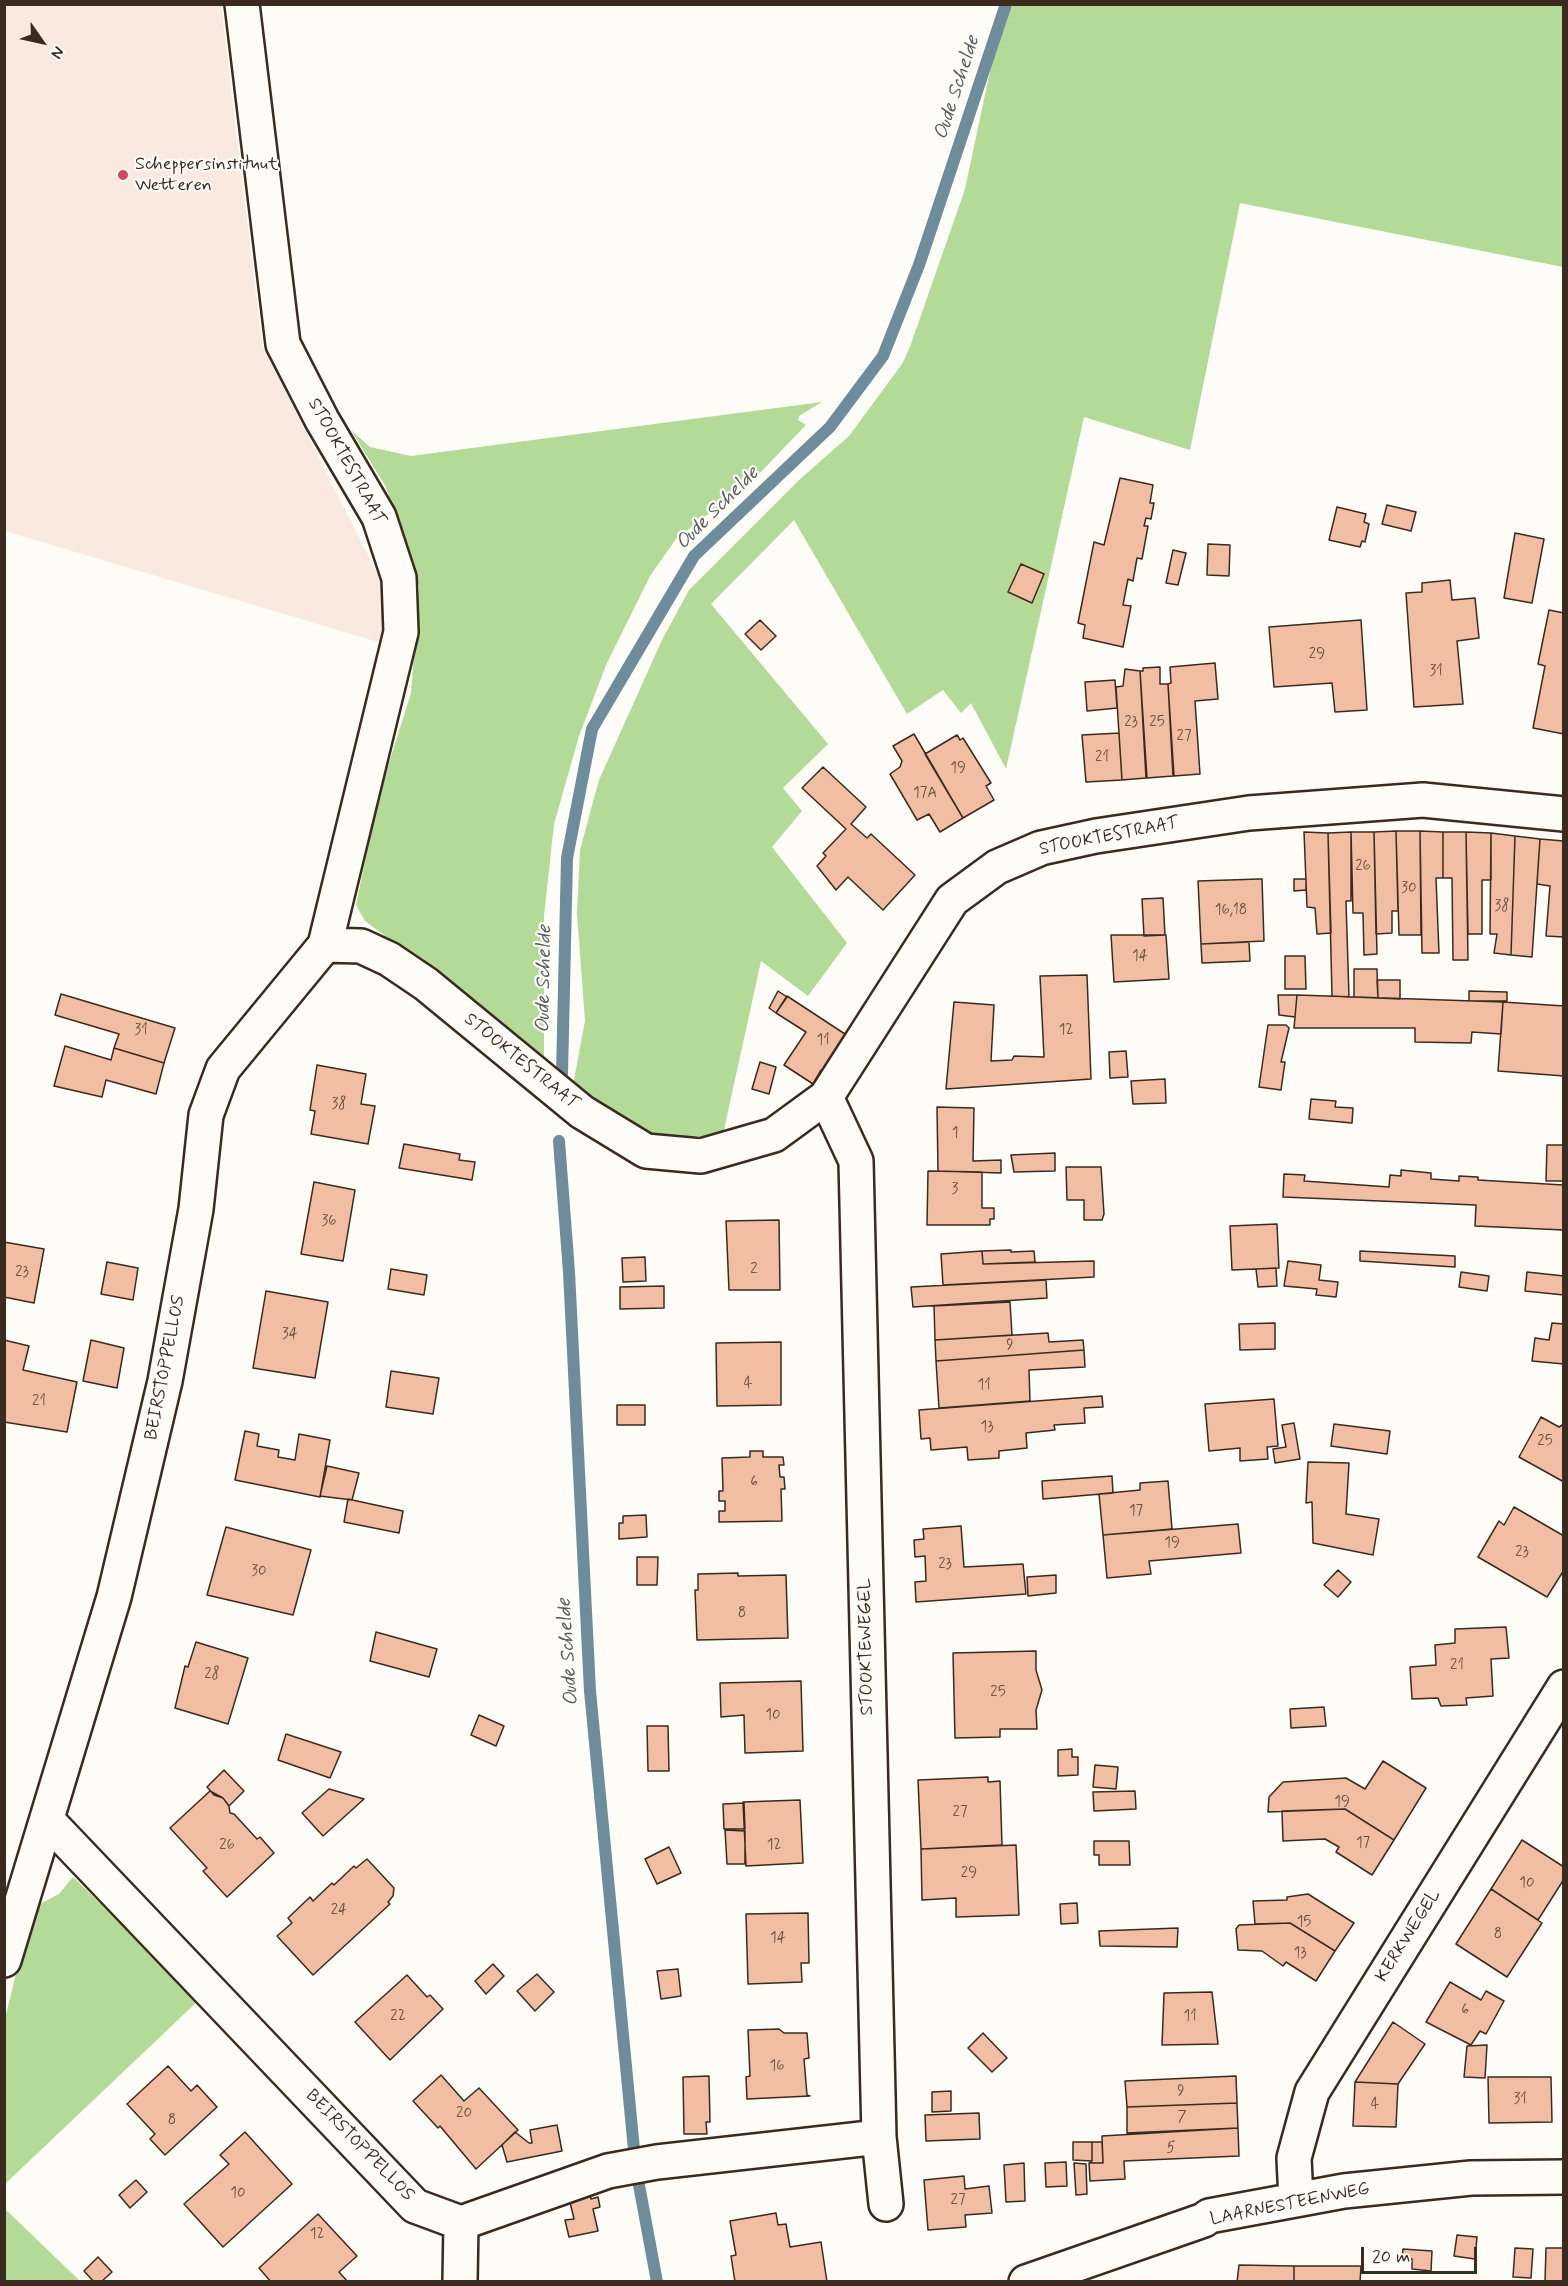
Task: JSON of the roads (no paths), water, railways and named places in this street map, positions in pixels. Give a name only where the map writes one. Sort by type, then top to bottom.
[{"type":"street","name":"STOOKTESTRAAT","points":[[242,4],[283,344],[322,420],[380,517],[399,578],[401,632],[325,945],[361,946],[388,959],[426,984],[582,1112],[646,1150],[700,1156],[774,1135],[826,1096],[952,900],[997,867],[1041,848],[1096,836],[1249,813],[1423,800],[1563,814]]},
{"type":"street","name":"BEIRSTOPPELLOS","points":[[4,1960],[114,1597],[165,1381],[196,1209],[206,1115],[223,1069],[325,945]]},
{"type":"street","name":"STOOKTEWEGEL","points":[[826,1096],[856,1161],[879,2137],[886,2204]]},
{"type":"street","name":"KERKWEGEL","points":[[1296,2200],[1294,2158],[1312,2092],[1563,1687]]},
{"type":"street","name":"BEIRSTOPPELLOS","points":[[47,1820],[415,2206],[461,2223]]},
{"type":"street","points":[[460,2282],[461,2223],[609,2171],[657,2162],[879,2137]]},
{"type":"street","name":"LAARNESTEENWEG","points":[[1026,2282],[1204,2220],[1209,2216],[1344,2191],[1471,2178],[1563,2177]]},
{"type":"waterway","name":"Oude Schelde","points":[[562,1074],[567,858],[592,729],[694,556],[830,427],[883,356],[919,265],[1006,4]]},
{"type":"waterway","name":"Oude Schelde","points":[[559,1141],[569,1272],[590,1691],[635,2160]]},
{"type":"waterway","name":"Oude Schelde","points":[[639,2185],[657,2282]]},
{"type":"place","name":"Scheppersinstituut Wetteren","points":[[123,175]]}]
